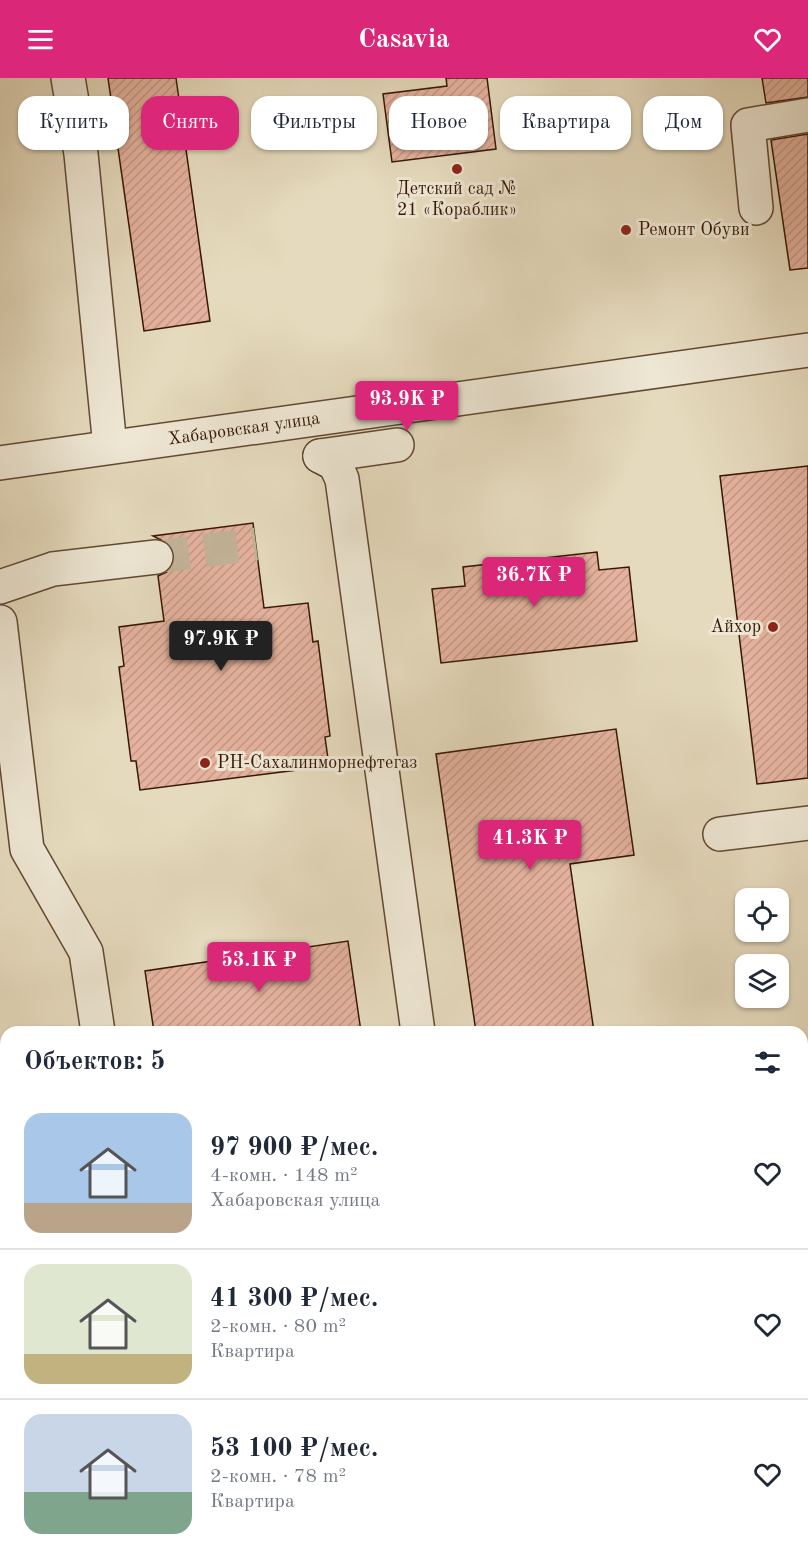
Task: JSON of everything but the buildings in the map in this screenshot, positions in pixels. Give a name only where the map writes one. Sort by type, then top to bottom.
[{"type":"street","points":[[68,78],[81,154],[110,447]]},
{"type":"street","points":[[756,208],[748,125],[808,115]]},
{"type":"street","name":"Хабаровская улица","points":[[0,463],[808,350]]},
{"type":"street","points":[[357,413],[361,450]]},
{"type":"street","points":[[397,445],[320,456],[335,464],[342,479],[417,1026]]},
{"type":"street","points":[[1,587],[53,569],[156,557]]},
{"type":"street","points":[[0,622],[27,849],[86,951],[97,1026]]},
{"type":"street","points":[[720,834],[808,823]]},
{"type":"tunnel","points":[[156,557],[256,544]]},
{"type":"place","name":"Детский сад № 21 «Кораблик»","points":[[457,169]]},
{"type":"place","name":"Ремонт Обуви","points":[[626,230]]},
{"type":"place","name":"Айхор","points":[[773,627]]},
{"type":"place","name":"РН-Сахалинморнефтегаз","points":[[205,763]]}]
